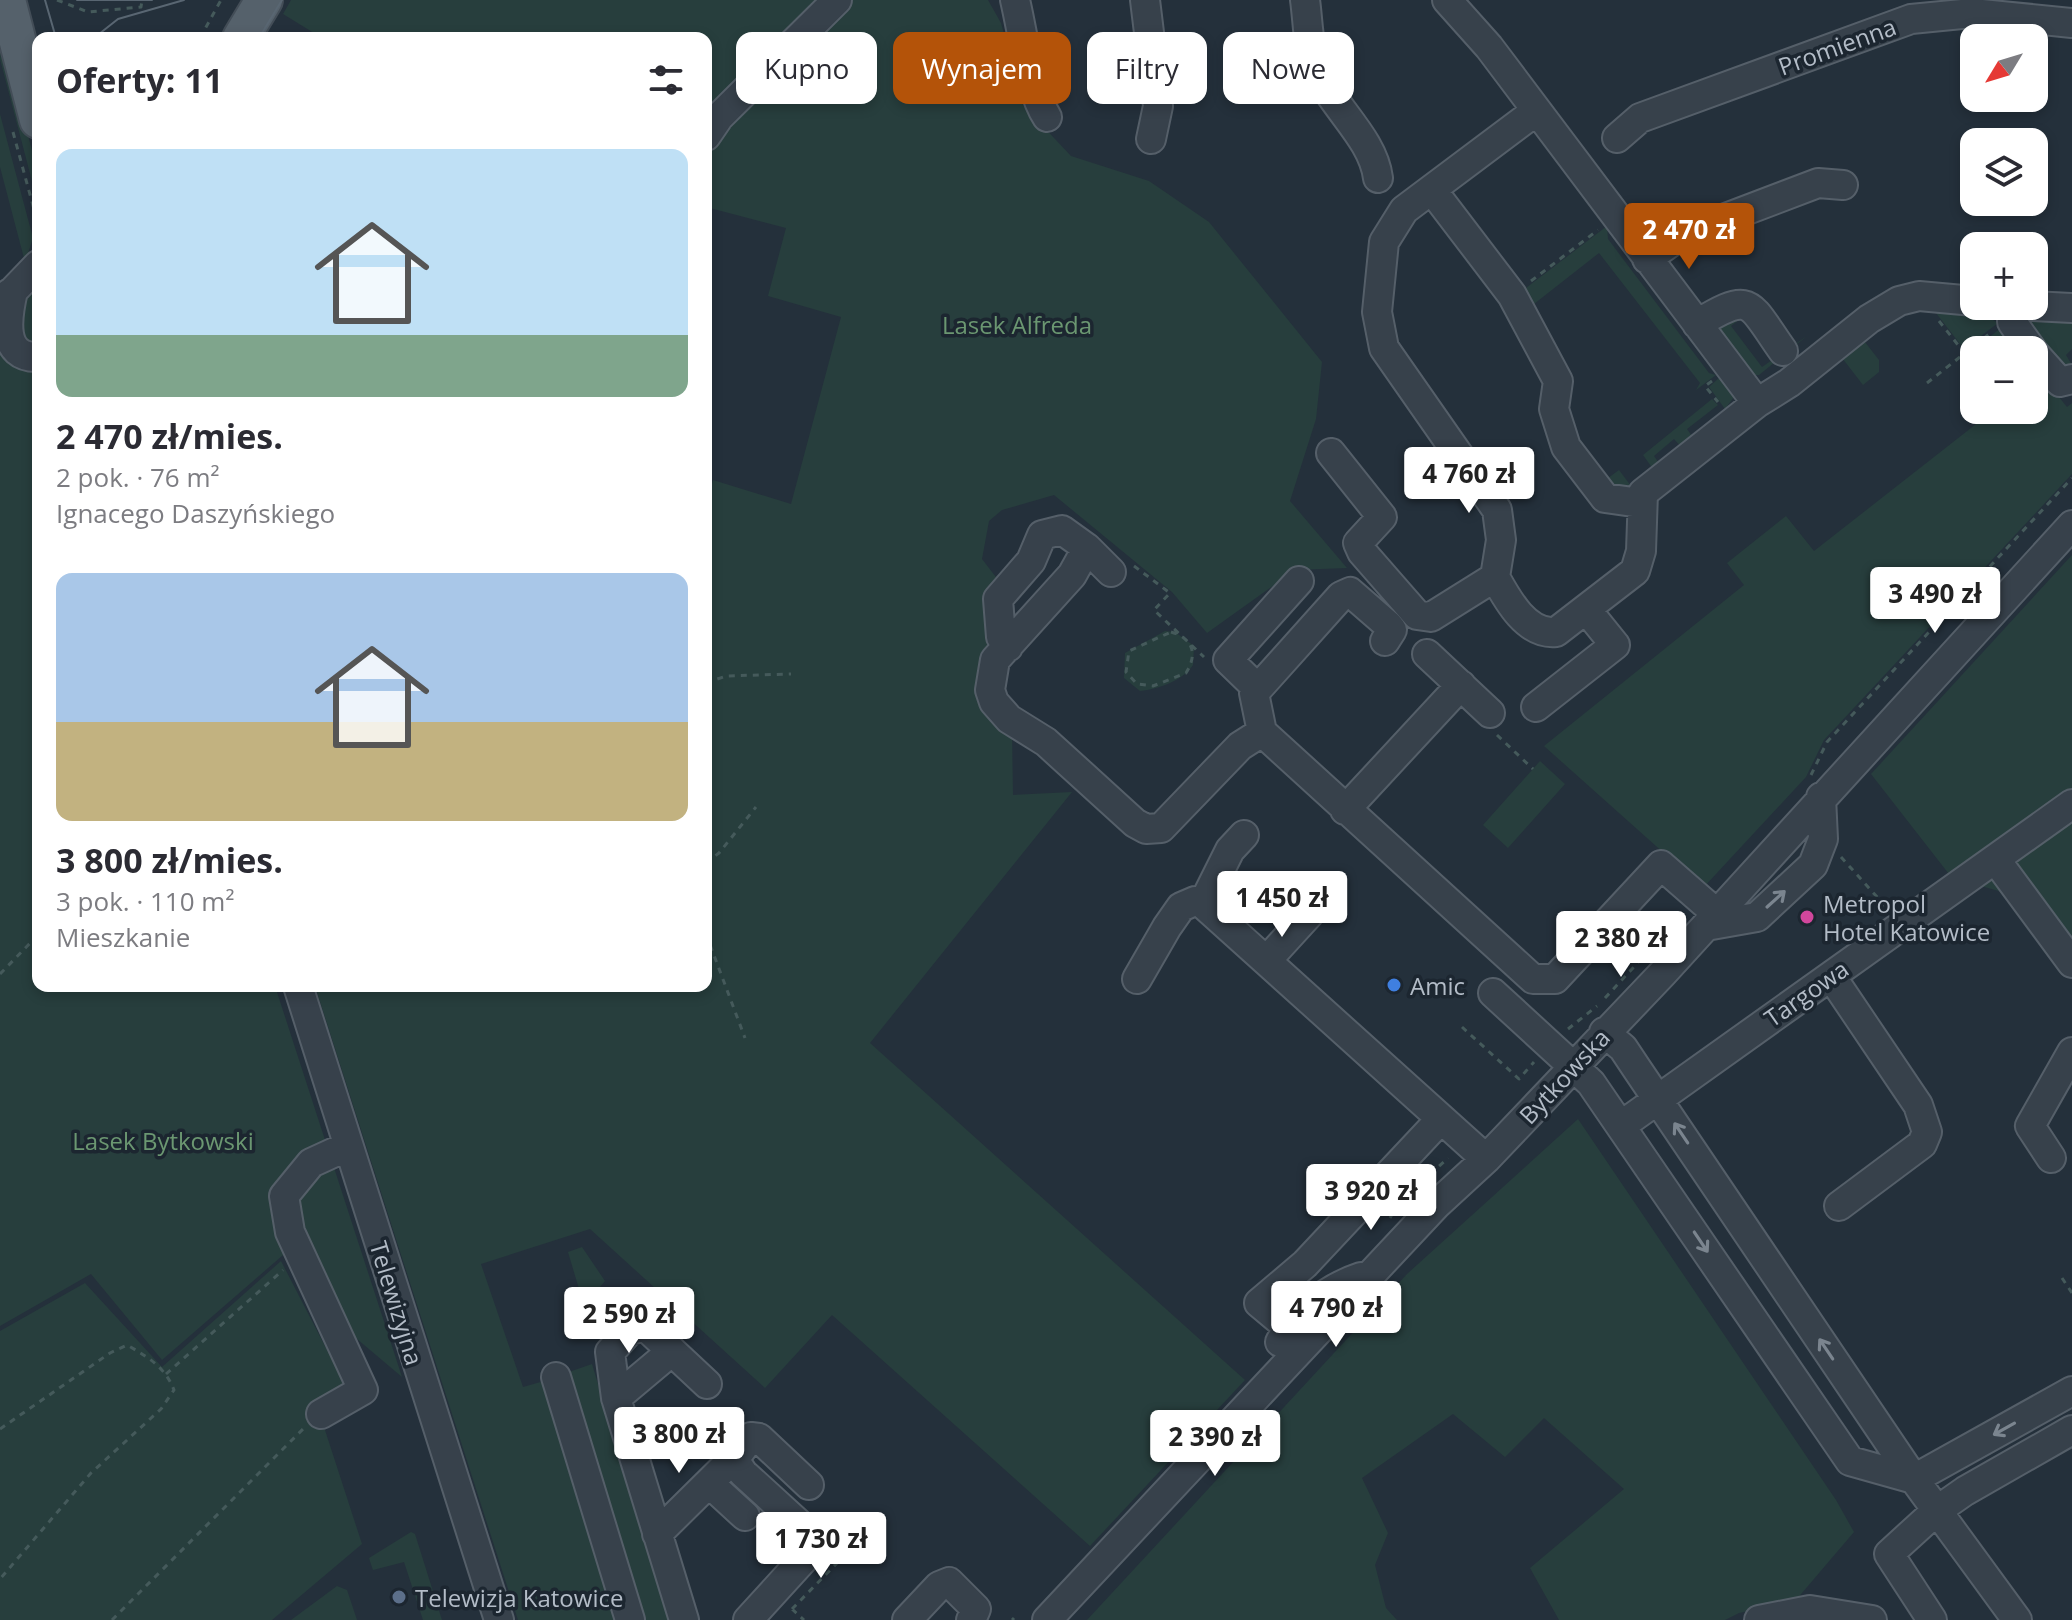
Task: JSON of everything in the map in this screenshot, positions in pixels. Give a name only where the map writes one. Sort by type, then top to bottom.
[{"type":"main road","points":[[7,0],[24,121]]},
{"type":"main road","points":[[245,32],[264,0]]},
{"type":"street","points":[[712,127],[837,0]]},
{"type":"street","points":[[1015,0],[1032,67],[1035,98],[1047,117]]},
{"type":"street","points":[[1145,0],[1158,106],[1151,139]]},
{"type":"street","points":[[1305,0],[1315,66],[1329,94],[1376,161],[1378,178]]},
{"type":"street","points":[[1447,0],[1489,47],[1757,403]]},
{"type":"street","name":"Promienna","points":[[1617,138],[1640,118],[1943,8],[2072,23]]},
{"type":"street","points":[[1536,111],[1404,210],[1384,242],[1377,312],[1384,348],[1497,510],[1501,540],[1495,577],[1531,628],[1544,633],[1556,632],[1635,571],[1641,551],[1640,503],[1643,493],[1757,403],[1789,383],[1869,319],[1899,301],[1919,296],[1960,300]]},
{"type":"street","points":[[1647,259],[1681,235],[1818,183],[1843,185]]},
{"type":"street","points":[[1432,190],[1512,295],[1558,381],[1554,409],[1566,447],[1605,498],[1640,503]]},
{"type":"street","points":[[32,268],[7,296],[5,327],[6,348],[32,356]]},
{"type":"street","points":[[1697,324],[1732,303],[1743,304],[1754,311],[1783,351]]},
{"type":"street","points":[[2048,307],[2072,308]]},
{"type":"street","points":[[2048,371],[2060,382],[2072,379]]},
{"type":"street","points":[[1331,453],[1382,517],[1361,536],[1358,543],[1362,552],[1417,615],[1431,617],[1495,577]]},
{"type":"street","name":"Bytkowska","points":[[1047,1620],[1370,1274],[1436,1205],[1486,1159],[1573,1066],[1814,789],[2072,525]]},
{"type":"street","points":[[1008,647],[1001,637],[998,599],[1031,561],[1042,535],[1062,530],[1119,566]]},
{"type":"street","points":[[1087,548],[1072,575],[995,660],[990,690],[994,702],[1029,734],[1046,742],[1146,829],[1161,828],[1246,733],[1258,689],[1341,596],[1350,592],[1388,625],[1392,630],[1385,641]]},
{"type":"street","points":[[1258,689],[1228,660],[1299,581]]},
{"type":"street","points":[[1536,707],[1615,645],[1586,609]]},
{"type":"street","points":[[1427,654],[1461,685],[1489,720]]},
{"type":"street","points":[[1345,810],[1461,685]]},
{"type":"street","points":[[1246,733],[1345,810],[1526,975],[1541,981],[1555,979],[1661,865],[1707,912],[1757,917],[1813,865],[1823,839],[1814,789]]},
{"type":"street","name":"Targowa","points":[[1622,1125],[2072,804]]},
{"type":"street","points":[[1203,904],[1230,850],[1244,835]]},
{"type":"street","points":[[1996,860],[2072,963]]},
{"type":"street","points":[[1137,979],[1181,907],[1195,901],[1203,904],[1486,1159]]},
{"type":"street","points":[[1267,960],[1309,914]]},
{"type":"street","points":[[1831,976],[1918,1105],[1927,1132],[1922,1144],[1839,1206]]},
{"type":"street","name":"Telewizyjna","points":[[300,992],[499,1620]]},
{"type":"street","points":[[1493,993],[1591,1083],[1850,1461],[1914,1479],[2072,1391]]},
{"type":"street","points":[[1604,1032],[1623,1048],[1935,1512],[2017,1620]]},
{"type":"street","points":[[2051,1158],[2030,1126],[2072,1052]]},
{"type":"street","points":[[1289,1328],[1259,1303],[1305,1264],[1441,1119]]},
{"type":"street","points":[[321,1414],[363,1390],[290,1232],[284,1196],[311,1163],[348,1146]]},
{"type":"street","points":[[1264,1387],[1272,1354],[1289,1328],[1328,1291],[1370,1274]]},
{"type":"street","points":[[684,1620],[616,1398],[610,1352],[630,1330],[645,1326],[707,1384]]},
{"type":"street","points":[[616,1398],[672,1351]]},
{"type":"street","points":[[556,1377],[630,1620]]},
{"type":"street","points":[[1932,1620],[1889,1554],[1935,1512],[2072,1430]]},
{"type":"street","points":[[657,1534],[738,1454],[751,1437],[759,1438],[809,1485]]},
{"type":"street","points":[[738,1454],[737,1464],[743,1473],[799,1524],[810,1552],[748,1620]]},
{"type":"street","points":[[709,1483],[745,1516]]},
{"type":"street","points":[[907,1620],[939,1586],[949,1582],[973,1603],[976,1609],[971,1620]]},
{"type":"street","points":[[1759,1620],[1810,1610],[1872,1620]]},
{"type":"path","points":[[57,0],[88,12],[141,7],[142,0]]},
{"type":"path","points":[[203,32],[221,0]]},
{"type":"path","points":[[24,121],[32,180]]},
{"type":"path","points":[[1512,295],[1615,217]]},
{"type":"path","points":[[1919,296],[1960,348]]},
{"type":"path","points":[[1927,383],[1960,356]]},
{"type":"path","points":[[1721,374],[1705,386],[1721,406]]},
{"type":"path","points":[[1814,789],[1827,742],[2072,478]]},
{"type":"path","points":[[1119,566],[1170,593],[1154,610],[1208,661]]},
{"type":"path","points":[[1171,632],[1187,641],[1194,656],[1186,673],[1144,687],[1130,679],[1126,658],[1136,646],[1171,632]]},
{"type":"path","points":[[712,681],[726,676],[791,674]]},
{"type":"path","points":[[1489,720],[1533,769]]},
{"type":"path","points":[[712,858],[756,807]]},
{"type":"path","points":[[1840,855],[1860,874],[1901,927]]},
{"type":"path","points":[[1462,1027],[1519,1079],[1550,1046],[1707,912]]},
{"type":"path","points":[[0,974],[32,941]]},
{"type":"path","points":[[712,950],[745,1038]]},
{"type":"path","points":[[166,1374],[285,1268]]},
{"type":"path","points":[[2062,1278],[2072,1293]]},
{"type":"path","points":[[0,1429],[110,1353],[127,1345],[150,1358],[166,1374],[174,1390],[161,1409],[91,1473],[15,1557],[0,1579]]},
{"type":"path","points":[[112,1620],[321,1414]]},
{"type":"green space","name":"Lasek Alfreda","points":[[291,0],[988,0],[1003,32],[893,32],[893,104],[1023,104],[1071,156],[1149,181],[1209,222],[1322,362],[1316,419],[1290,501],[1347,568],[1295,570],[1207,633],[1172,592],[1054,495],[1002,510],[989,521],[982,559],[999,581],[983,682],[1012,730],[1013,795],[1072,792],[870,1043],[1245,1380],[1090,1546],[832,1315],[765,1388],[590,1229],[481,1264],[523,1387],[544,1381],[618,1620],[518,1620],[317,992],[712,992],[712,483],[713,480],[791,504],[841,317],[768,296],[786,228],[712,209],[712,32],[312,32],[283,14]]},
{"type":"green space","points":[[1,30],[32,151],[32,181],[0,59]]},
{"type":"green space","points":[[0,114],[32,234],[25,262],[0,167]]},
{"type":"green space","points":[[1607,226],[1608,239],[1709,373],[1716,375],[1696,390],[1700,383],[1599,253],[1534,304],[1536,308],[1531,312],[1522,291]]},
{"type":"green space","name":"Lasek Bytkowski","points":[[32,281],[32,344],[26,347],[32,364],[32,992],[277,992],[402,1377],[344,1328],[305,1236],[162,1360],[91,1274],[0,1326],[0,293]]},
{"type":"green space","points":[[1929,304],[1960,308],[1960,320],[1993,320],[1998,323],[1981,336],[1960,336],[1960,344]]},
{"type":"green space","points":[[1745,315],[1731,326],[1762,367],[1807,336],[1759,375],[1751,375],[1715,327]]},
{"type":"green space","points":[[2072,316],[2072,349],[2066,355],[2072,365],[2063,368],[2048,349],[2048,336],[2038,336],[2028,324],[2030,320],[2048,320],[2048,317]]},
{"type":"green space","points":[[2002,327],[2009,336],[1991,336]]},
{"type":"green space","points":[[1861,337],[1879,360],[1879,372],[1863,385],[1839,354]]},
{"type":"green space","points":[[1720,377],[1734,397],[1725,409],[1709,387]]},
{"type":"green space","points":[[2048,383],[2067,407],[2072,403],[2072,474],[1824,740],[1806,777],[1703,888],[1544,746],[1744,585],[1727,563],[1786,516],[1814,551],[1976,424],[2048,424]]},
{"type":"green space","points":[[1712,399],[1718,405],[1687,429],[1694,439],[1683,449],[1674,439],[1654,456],[1661,466],[1630,490],[1614,491],[1585,449],[1608,478],[1619,470],[1631,486],[1653,469],[1643,455]]},
{"type":"green space","points":[[2072,555],[2072,944],[2042,903],[1952,878],[1871,774]]},
{"type":"green space","points":[[1165,631],[1175,632],[1194,646],[1193,665],[1183,676],[1170,683],[1140,691],[1124,678],[1125,653]]},
{"type":"green space","points":[[1540,761],[1565,784],[1508,848],[1483,825]]},
{"type":"green space","points":[[1578,1119],[1836,1500],[1854,1532],[1796,1600],[1739,1613],[1725,1620],[1559,1620],[1530,1568],[1624,1489],[1544,1418],[1505,1457],[1453,1414],[1362,1478],[1388,1533],[1375,1565],[1386,1608],[1397,1620],[1087,1620],[1407,1274]]},
{"type":"green space","points":[[582,1247],[605,1281],[584,1306],[568,1252]]},
{"type":"green space","points":[[281,1261],[328,1352],[334,1349],[350,1389],[324,1427],[362,1544],[272,1620],[0,1620],[0,1331],[85,1283],[162,1367]]},
{"type":"green space","points":[[592,1364],[669,1620],[643,1620],[566,1373]]},
{"type":"green space","points":[[411,1532],[415,1534],[442,1620],[423,1620],[404,1562],[373,1570],[369,1558]]},
{"type":"green space","points":[[337,1586],[347,1590],[357,1620],[291,1620]]},
{"type":"tram line","points":[[45,0],[54,32]]},
{"type":"tram line","points":[[77,0],[152,0]]},
{"type":"tram line","points":[[102,32],[118,19],[184,0]]},
{"type":"tram line","points":[[263,32],[282,0]]},
{"type":"place","name":"Metropol Hotel Katowice","points":[[1807,917]]},
{"type":"place","name":"Amic","points":[[1394,985]]},
{"type":"place","name":"Telewizja Katowice","points":[[399,1597]]}]
